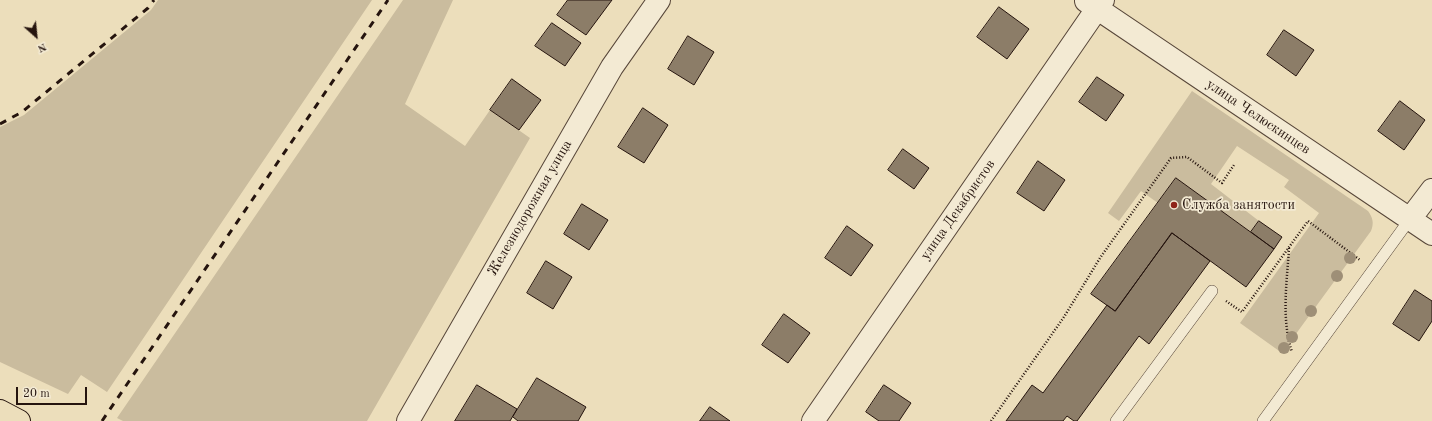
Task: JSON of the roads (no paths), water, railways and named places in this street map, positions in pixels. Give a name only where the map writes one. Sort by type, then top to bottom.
[{"type":"main road","points":[[0,411],[19,421]]},
{"type":"street","name":"Железнодорожная улица","points":[[408,421],[612,67],[659,0]]},
{"type":"street","name":"улица Челюскинцев","points":[[1095,3],[1432,234]]},
{"type":"street","name":"улица Декабристов","points":[[813,421],[1095,3]]},
{"type":"street","points":[[1410,219],[1432,190]]},
{"type":"lane","points":[[1263,421],[1410,219]]},
{"type":"lane","points":[[1116,421],[1212,291]]},
{"type":"railway","points":[[0,124],[22,112],[148,8],[154,0]]},
{"type":"railway","points":[[102,421],[388,0]]},
{"type":"place","name":"Служба занятости","points":[[1174,205]]}]
